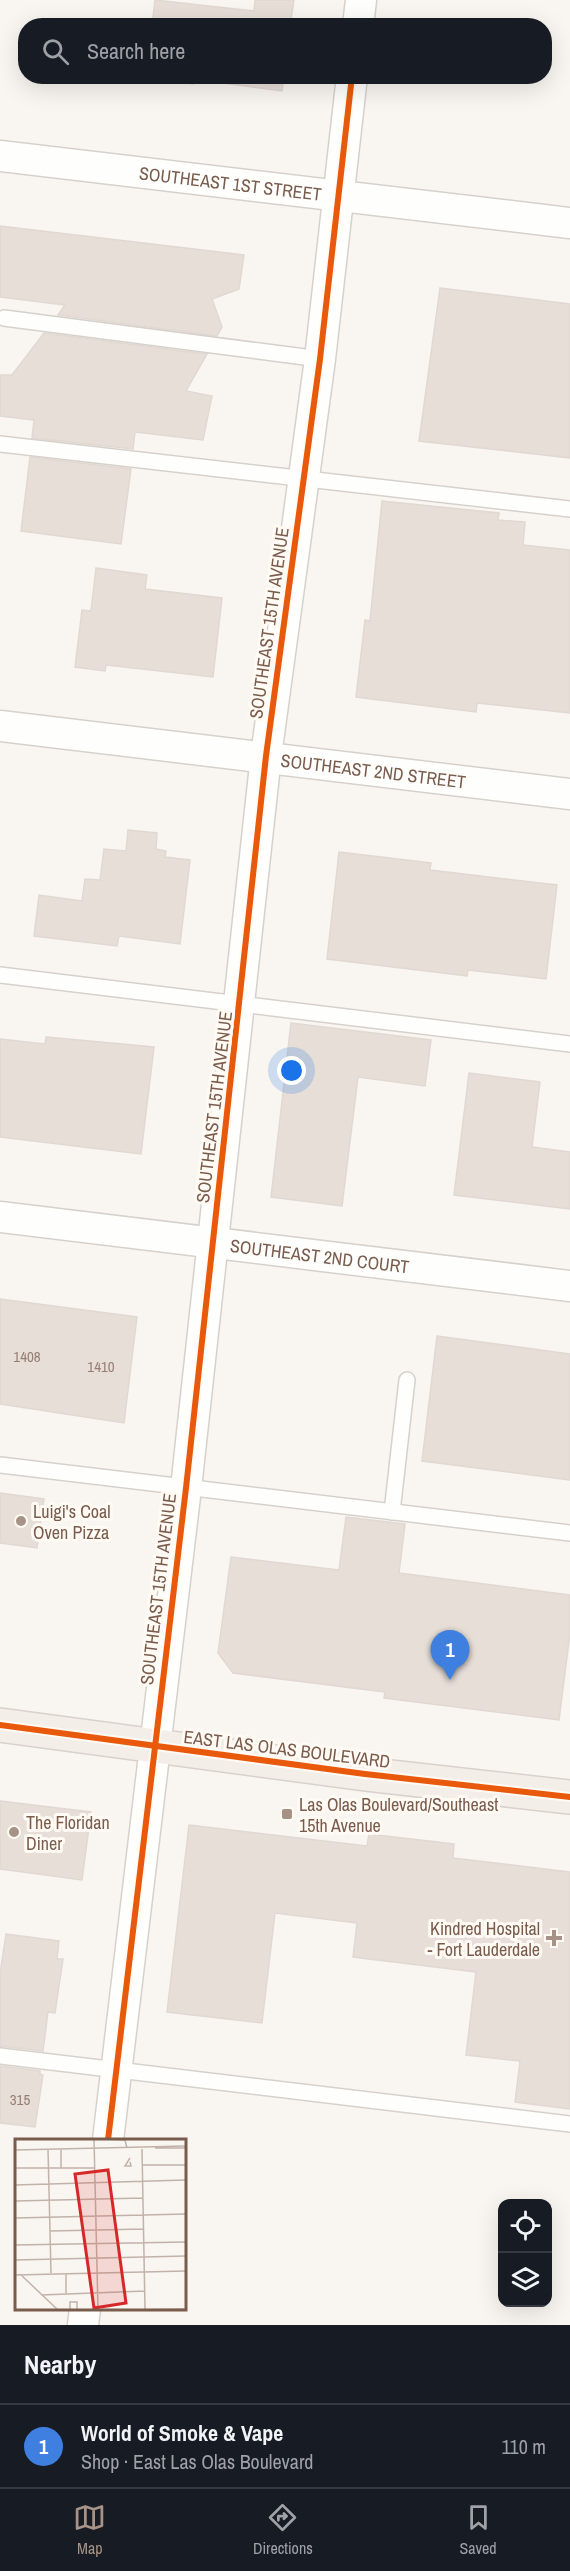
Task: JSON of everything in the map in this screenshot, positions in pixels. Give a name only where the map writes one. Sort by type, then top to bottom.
[{"type":"main road","name":"EAST LAS OLAS BOULEVARD","points":[[0,1725],[366,1774],[570,1797]]},
{"type":"street","points":[[359,18],[361,0]]},
{"type":"street","name":"SOUTHEAST 15TH AVENUE","points":[[108,2139],[118,2071],[153,1747],[186,1488],[241,1004],[266,756],[320,359],[351,84]]},
{"type":"street","name":"SOUTHEAST 1ST STREET","points":[[0,156],[570,223]]},
{"type":"street","name":"SOUTHEAST 2ND STREET","points":[[0,726],[570,794]]},
{"type":"street","name":"SOUTHEAST 2ND COURT","points":[[0,1217],[570,1286]]},
{"type":"street","points":[[83,2325],[86,2310]]},
{"type":"lane","points":[[4,318],[320,359]]},
{"type":"lane","points":[[0,444],[570,509]]},
{"type":"lane","points":[[0,975],[570,1044]]},
{"type":"lane","points":[[392,1512],[407,1380]]},
{"type":"lane","points":[[0,1464],[570,1533]]},
{"type":"lane","points":[[0,2056],[570,2124]]},
{"type":"building","points":[[155,0],[254,11],[255,0],[294,0],[291,18],[153,18]]},
{"type":"building","points":[[231,84],[283,84],[282,91]]},
{"type":"building","points":[[0,226],[244,255],[239,289],[212,299],[222,327],[217,336],[58,315],[65,305],[0,297]]},
{"type":"building","points":[[440,288],[570,304],[570,458],[419,441]]},
{"type":"building","points":[[44,333],[207,354],[186,391],[212,396],[203,440],[135,432],[133,449],[32,438],[34,420],[0,416],[0,375],[12,375]]},
{"type":"building","points":[[30,457],[131,469],[121,544],[21,531]]},
{"type":"building","points":[[382,501],[499,513],[498,520],[525,522],[523,545],[570,550],[570,713],[477,703],[476,712],[356,697],[365,620],[370,621]]},
{"type":"building","points":[[96,568],[147,575],[145,589],[222,598],[213,677],[106,665],[105,671],[75,667],[82,610],[91,611]]},
{"type":"building","points":[[128,830],[157,833],[156,849],[166,851],[165,857],[190,860],[180,944],[119,936],[117,946],[34,936],[39,895],[82,901],[85,879],[100,880],[104,849],[126,851]]},
{"type":"building","points":[[339,852],[431,863],[430,870],[557,885],[546,979],[468,970],[467,976],[327,959]]},
{"type":"building","points":[[291,1023],[431,1040],[425,1086],[358,1077],[342,1206],[271,1197]]},
{"type":"building","points":[[46,1037],[154,1047],[141,1154],[0,1137],[0,1039],[45,1044]]},
{"type":"building","points":[[469,1073],[540,1082],[532,1147],[570,1152],[570,1209],[454,1195]]},
{"type":"building","points":[[0,1299],[137,1317],[124,1423],[0,1404]]},
{"type":"building","points":[[437,1336],[570,1354],[570,1480],[422,1461]]},
{"type":"building","name":"Luigi's Coal Oven Pizza","points":[[0,1493],[44,1499],[37,1548],[0,1543]]},
{"type":"building","points":[[346,1517],[405,1524],[399,1573],[570,1595],[570,1633],[559,1720],[384,1698],[385,1692],[233,1673],[218,1653],[231,1557],[339,1570]]},
{"type":"building","points":[[0,1801],[91,1812],[82,1880],[0,1869]]},
{"type":"building","points":[[189,1825],[367,1846],[369,1834],[454,1844],[453,1858],[570,1872],[570,2109],[515,2102],[520,2061],[466,2055],[476,1972],[353,1957],[357,1923],[275,1913],[262,2023],[167,2012]]},
{"type":"building","points":[[6,1934],[59,1941],[57,1959],[63,1959],[55,2013],[48,2012],[43,2051],[0,2046],[0,1974]]},
{"type":"building","points":[[0,2066],[40,2071],[43,2075],[35,2127],[0,2123]]},
{"type":"cycle path","points":[[108,2139],[186,1488],[266,756],[320,359],[351,84]]},
{"type":"cycle path","points":[[0,1725],[365,1774],[570,1797]]},
{"type":"place","name":"Luigi's Coal Oven Pizza","points":[[21,1521]]},
{"type":"place","name":"World of Smoke & Vape","points":[[450,1680]]},
{"type":"place","name":"Las Olas Boulevard/Southeast 15th Avenue","points":[[287,1814]]},
{"type":"place","name":"The Floridan Diner","points":[[14,1832]]},
{"type":"place","name":"Kindred Hospital - Fort Lauderdale","points":[[554,1938]]}]
